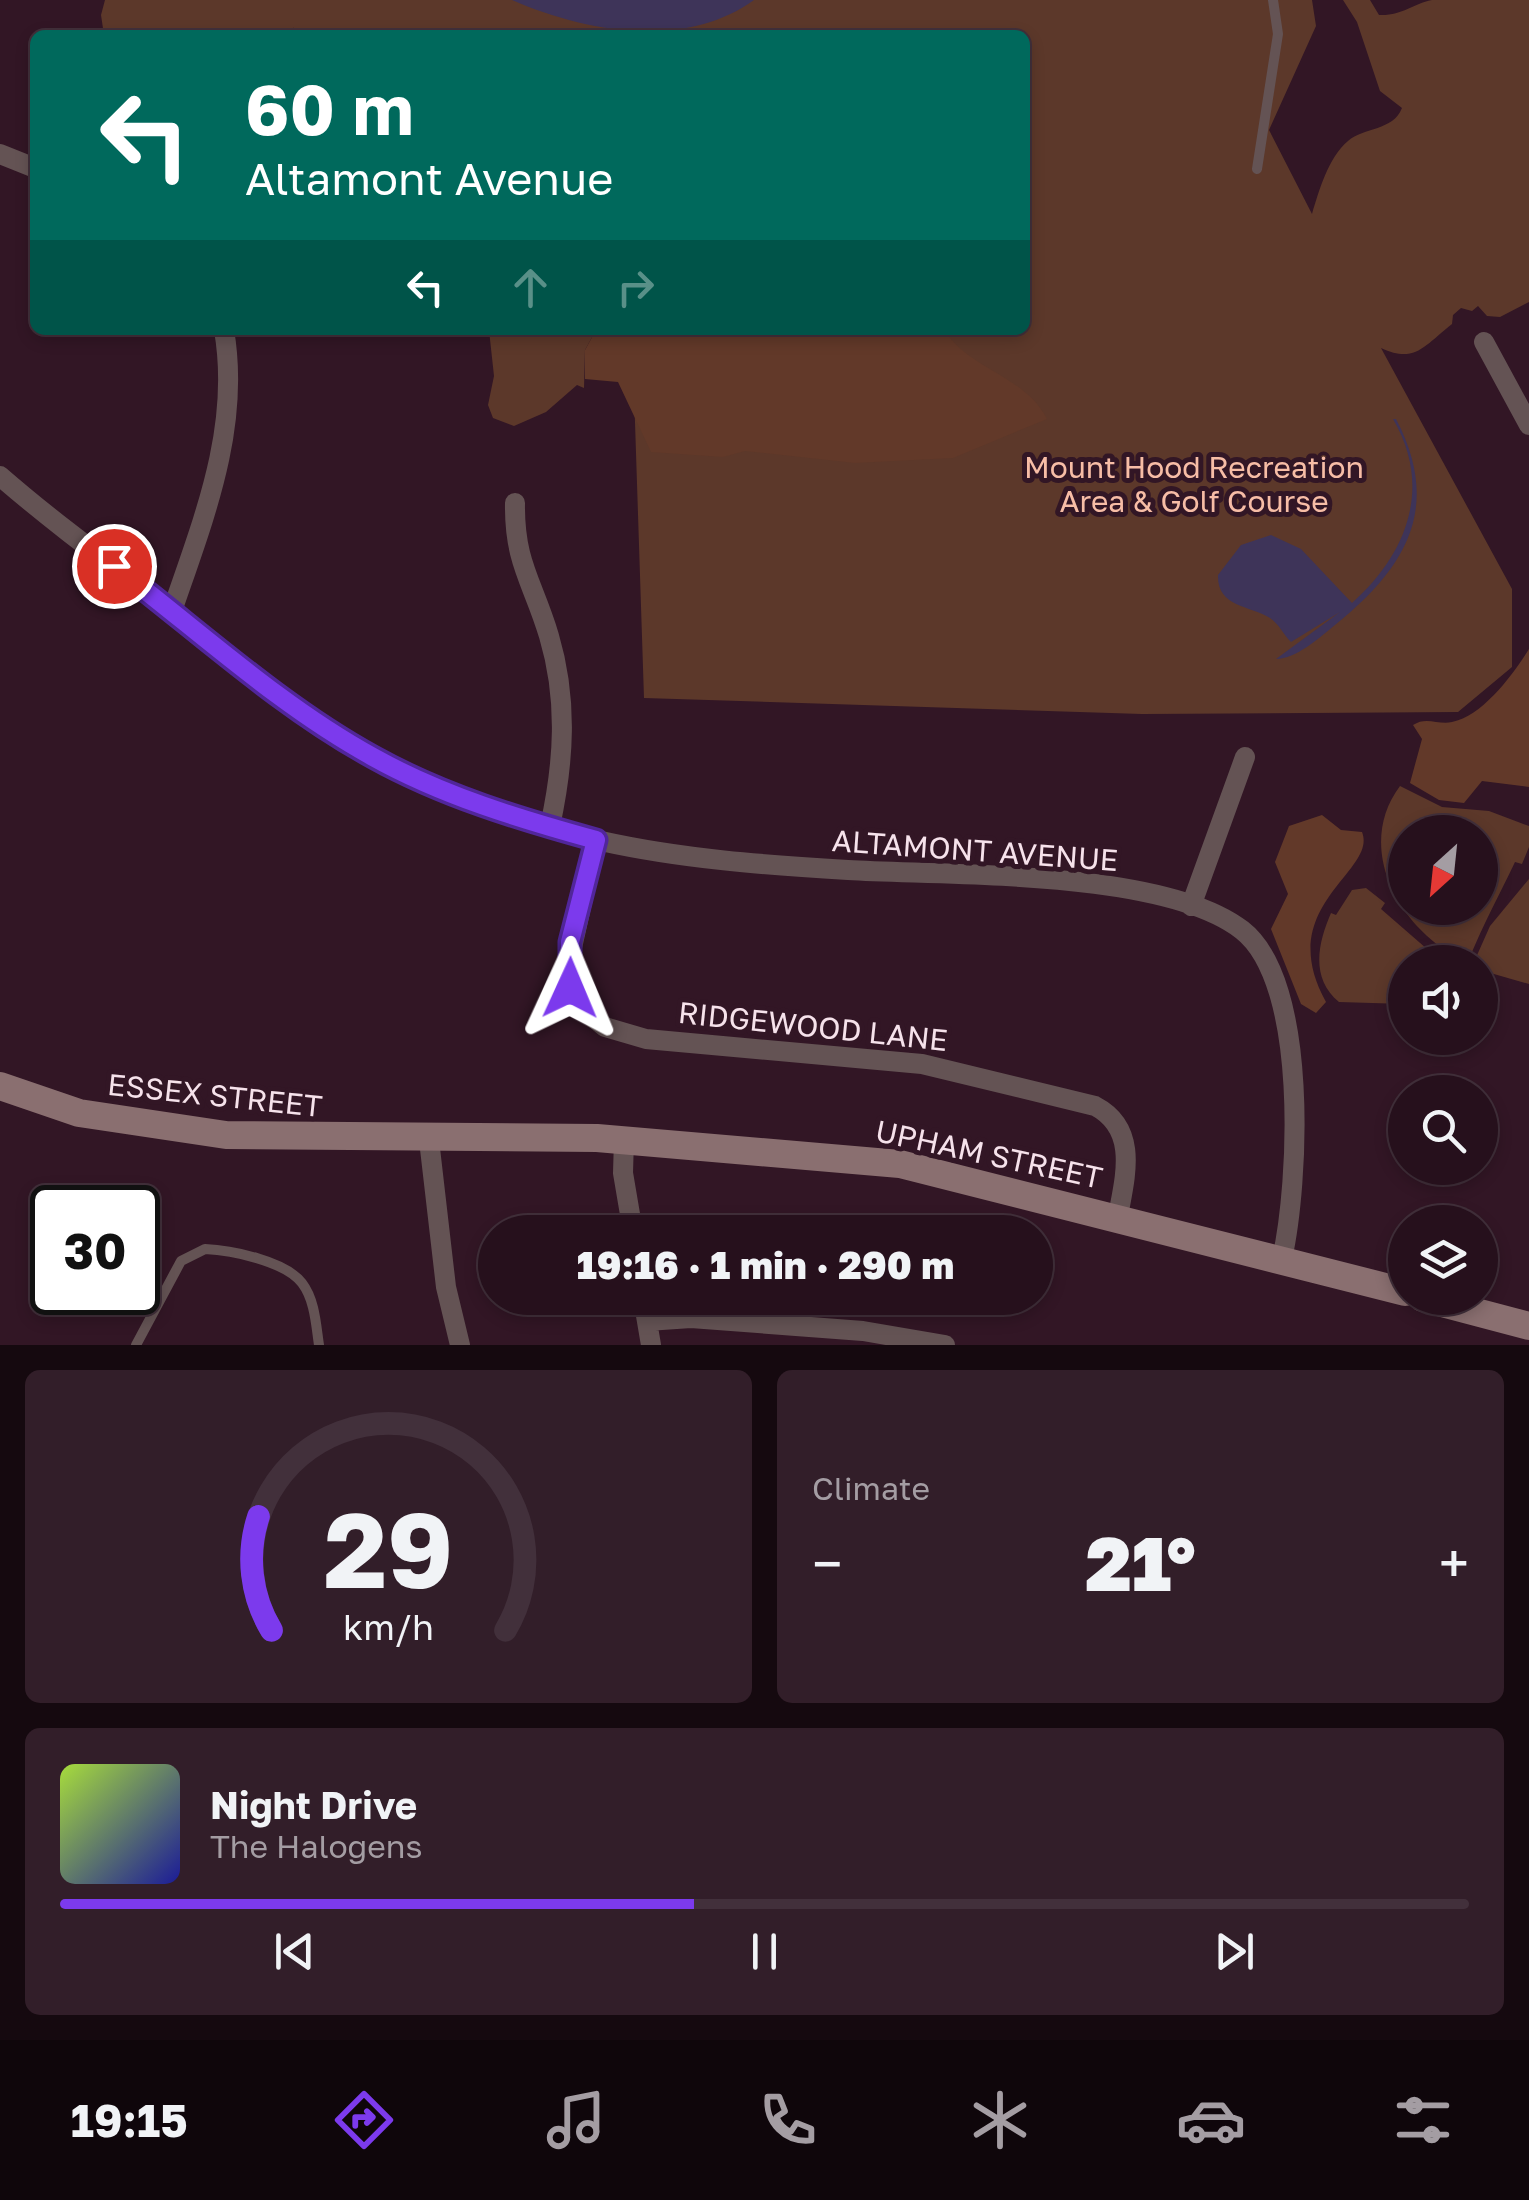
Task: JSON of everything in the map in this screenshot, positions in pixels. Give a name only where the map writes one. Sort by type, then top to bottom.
[{"type":"main road","name":"ESSEX STREET","points":[[0,1086],[56,1108],[162,1128],[286,1139],[429,1140]]},
{"type":"main road","name":"UPHAM STREET","points":[[429,1140],[624,1139],[900,1164],[1388,1287]]},
{"type":"main road","points":[[1487,1315],[1529,1326]]},
{"type":"street","points":[[0,154],[30,166]]},
{"type":"street","points":[[172,611],[215,480],[226,430],[229,392],[224,335]]},
{"type":"street","points":[[1484,342],[1529,425]]},
{"type":"street","name":"ALTAMONT AVENUE","points":[[0,476],[279,695],[372,757],[452,794],[596,840],[733,862],[1098,886],[1191,906],[1226,920],[1254,940],[1281,1001],[1295,1140],[1292,1201],[1282,1258]]},
{"type":"street","points":[[514,502],[518,554],[549,636],[562,700],[562,762],[550,826]]},
{"type":"street","points":[[1191,906],[1245,757]]},
{"type":"street","name":"RIDGEWOOD LANE","points":[[596,840],[567,970],[577,1004],[597,1022],[646,1039],[922,1064],[1095,1106],[1116,1124],[1126,1144],[1118,1216]]},
{"type":"street","points":[[624,1139],[630,1215]]},
{"type":"street","points":[[429,1140],[446,1287],[460,1345]]},
{"type":"street","points":[[646,1315],[651,1345]]},
{"type":"street","points":[[647,1320],[690,1318],[945,1345]]},
{"type":"lane","points":[[1257,168],[1278,34],[1273,0]]},
{"type":"lane","points":[[136,1345],[182,1261],[205,1250],[244,1256],[300,1281],[313,1310],[319,1345]]},
{"type":"green space","name":"Mount Hood Recreation Area & Golf Course","points":[[105,0],[1312,0],[1316,26],[1269,130],[1312,214],[1325,175],[1341,148],[1355,137],[1392,121],[1402,108],[1380,91],[1357,22],[1343,0],[1370,0],[1379,15],[1394,14],[1432,0],[1529,0],[1529,302],[1500,317],[1487,316],[1478,306],[1472,311],[1461,308],[1453,315],[1452,324],[1419,350],[1402,354],[1381,348],[1512,589],[1512,667],[1458,712],[1142,714],[644,698],[632,335],[1030,335],[1030,30],[103,30],[101,15]]},
{"type":"green space","points":[[490,335],[593,335],[585,350],[584,388],[577,385],[546,412],[514,426],[493,418],[488,405],[494,376]]},
{"type":"green space","points":[[1400,786],[1442,807],[1489,811],[1529,826],[1529,847],[1522,864],[1515,862],[1498,897],[1498,815],[1388,815],[1388,877],[1381,837],[1386,811]]},
{"type":"green space","points":[[1529,879],[1529,984],[1498,975],[1498,945],[1482,945],[1490,926],[1498,925],[1498,916]]},
{"type":"green space","points":[[1366,888],[1385,903],[1381,909],[1388,915],[1388,925],[1399,925],[1422,945],[1388,945],[1388,1003],[1339,1002],[1320,971],[1320,948],[1331,913],[1336,915],[1352,890]]},
{"type":"green space","points":[[1417,925],[1484,925],[1475,945],[1439,945]]},
{"type":"shaded area","points":[[512,0],[754,0],[727,16],[697,26],[666,30],[602,27]]},
{"type":"shaded area","points":[[593,335],[948,335],[968,355],[1025,392],[1047,419],[953,458],[855,463],[745,451],[723,457],[651,452],[618,382],[585,379],[585,350]]},
{"type":"shaded area","points":[[1393,419],[1410,451],[1416,480],[1416,508],[1398,558],[1381,581],[1335,625],[1299,652],[1276,659],[1340,612],[1291,642],[1270,618],[1228,599],[1219,586],[1218,575],[1241,545],[1271,535],[1301,549],[1352,603],[1387,563],[1408,518],[1411,470]]},
{"type":"shaded area","points":[[1529,649],[1529,787],[1482,781],[1464,803],[1439,800],[1410,783],[1422,739],[1413,725],[1423,721],[1452,722],[1475,711],[1506,681]]},
{"type":"shaded area","points":[[1322,815],[1341,830],[1362,832],[1363,847],[1318,916],[1311,940],[1313,968],[1326,1002],[1316,1013],[1301,1004],[1271,929],[1288,894],[1275,862],[1289,826]]},
{"type":"route","points":[[114,566],[279,695],[372,757],[478,804],[596,840],[570,942],[570,988]]}]
